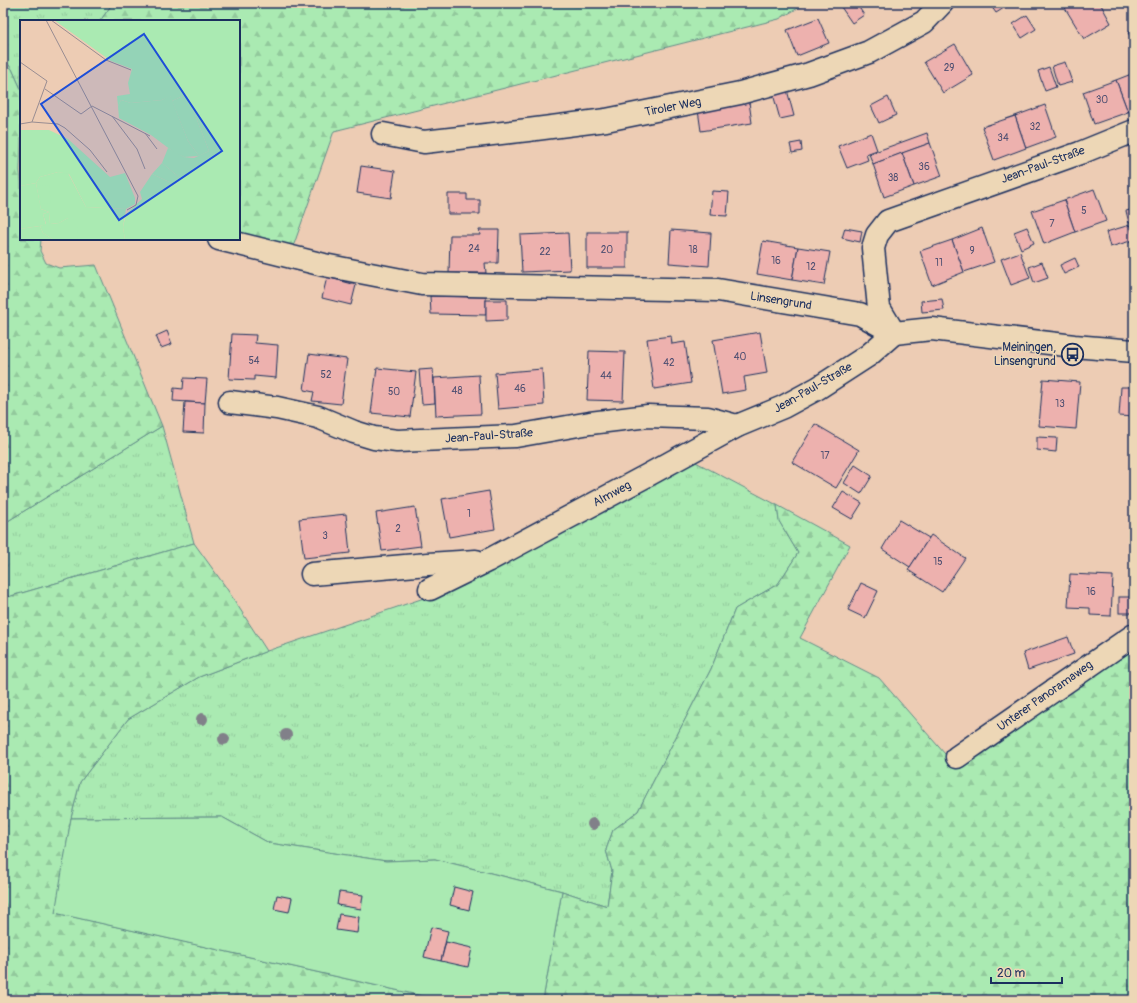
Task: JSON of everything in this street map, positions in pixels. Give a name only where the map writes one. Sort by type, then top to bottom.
[{"type":"street","name":"Tiroler Weg","points":[[383,134],[424,142],[606,120],[740,93],[809,74],[870,52],[924,22],[942,3]]},
{"type":"street","name":"Jean-Paul-Straße","points":[[230,402],[277,408],[311,415],[354,432],[374,438],[396,440],[516,436],[648,416],[708,418],[737,426],[783,408],[818,388],[868,355],[894,333],[880,308],[874,248],[877,235],[888,221],[1134,131]]},
{"type":"street","name":"Linsengrund","points":[[223,240],[324,266],[422,284],[718,290],[860,314],[894,333]]},
{"type":"street","points":[[894,333],[932,329],[1074,346],[1134,351]]},
{"type":"street","name":"Almweg","points":[[430,589],[648,475],[737,426]]},
{"type":"street","name":"Almweg","points":[[312,574],[487,560]]},
{"type":"street","name":"Unterer Panoramaweg","points":[[956,757],[1134,635]]},
{"type":"green space","points":[[3,3],[113,3],[101,20],[20,20],[20,87],[12,69],[3,58]]},
{"type":"green space","points":[[113,3],[807,3],[779,19],[334,131],[293,247],[240,236],[240,20],[101,20]]},
{"type":"green space","points":[[3,58],[12,69],[20,87],[20,240],[41,240],[40,251],[46,263],[59,268],[96,265],[162,426],[3,524]]},
{"type":"green space","points":[[162,426],[194,543],[8,597],[3,589],[3,524]]},
{"type":"green space","points":[[690,459],[777,505],[779,521],[798,553],[778,584],[735,609],[711,669],[638,811],[613,830],[606,850],[612,871],[607,906],[562,891],[435,859],[386,861],[269,843],[222,817],[71,818],[80,782],[128,719],[199,677],[267,651],[427,597]]},
{"type":"green space","points":[[777,505],[850,545],[800,638],[879,678],[958,769],[1110,663],[1134,648],[1134,1000],[543,1000],[562,891],[607,906],[612,871],[606,850],[613,830],[638,811],[711,669],[735,609],[778,584],[798,553],[779,521]]},
{"type":"green space","points":[[194,543],[225,586],[267,651],[199,677],[128,719],[80,782],[71,818],[56,913],[440,1000],[3,1000],[3,589],[8,597]]},
{"type":"green space","points":[[222,817],[269,843],[386,861],[435,859],[562,891],[543,1000],[440,1000],[55,913],[71,818]]},
{"type":"building","points":[[848,3],[856,3],[864,15],[852,23],[841,7]]},
{"type":"building","points":[[989,3],[1012,3],[996,13]]},
{"type":"building","points":[[1073,3],[1100,3],[1111,23],[1084,39],[1065,8]]},
{"type":"building","points":[[1027,15],[1036,29],[1022,38],[1013,24]]},
{"type":"building","points":[[818,18],[829,43],[797,56],[787,30]]},
{"type":"building","points":[[1134,29],[1134,41],[1128,33]]},
{"type":"building","points":[[955,44],[973,75],[943,93],[924,62]]},
{"type":"building","points":[[1065,62],[1072,82],[1058,86],[1052,66]]},
{"type":"building","points":[[1049,67],[1056,87],[1045,91],[1038,71]]},
{"type":"building","points":[[1134,73],[1134,109],[1128,112],[1116,80]]},
{"type":"building","points":[[1116,80],[1128,112],[1094,124],[1083,92]]},
{"type":"building","points":[[787,90],[794,116],[780,119],[773,94]]},
{"type":"building","points":[[888,97],[896,115],[879,123],[871,106]]},
{"type":"building","points":[[749,102],[752,123],[701,131],[698,110]]},
{"type":"building","points":[[1045,105],[1056,137],[1026,148],[1015,116]]},
{"type":"building","points":[[1015,116],[1026,148],[994,160],[982,127]]},
{"type":"building","points":[[871,133],[877,150],[866,154],[868,160],[847,168],[838,146]]},
{"type":"building","points":[[927,133],[930,143],[873,164],[869,154]]},
{"type":"building","points":[[801,142],[802,151],[792,153],[790,144]]},
{"type":"building","points":[[930,143],[942,176],[914,186],[902,153]]},
{"type":"building","points":[[902,153],[914,186],[884,197],[873,164]]},
{"type":"building","points":[[361,166],[395,171],[391,198],[357,193]]},
{"type":"building","points":[[1134,184],[1134,196],[1130,185]]},
{"type":"building","points":[[1094,189],[1106,221],[1075,232],[1064,200]]},
{"type":"building","points":[[712,191],[729,192],[727,216],[710,215]]},
{"type":"building","points":[[448,194],[467,194],[467,200],[480,200],[480,214],[448,214]]},
{"type":"building","points":[[1064,200],[1075,232],[1044,244],[1032,211]]},
{"type":"building","points":[[1134,209],[1134,223],[1129,223],[1126,211]]},
{"type":"building","points":[[1130,225],[1134,240],[1110,247],[1106,232]]},
{"type":"building","points":[[1027,227],[1034,243],[1021,249],[1014,232]]},
{"type":"building","points":[[845,228],[862,231],[860,242],[842,238]]},
{"type":"building","points":[[982,228],[994,262],[964,272],[952,240]]},
{"type":"building","points":[[479,230],[499,230],[498,263],[485,263],[486,273],[449,273],[450,235],[480,235]]},
{"type":"building","points":[[671,230],[711,233],[709,266],[669,263]]},
{"type":"building","points":[[587,232],[627,232],[627,268],[587,268]]},
{"type":"building","points":[[568,233],[570,270],[522,272],[520,235]]},
{"type":"building","points":[[952,240],[964,272],[932,285],[920,251]]},
{"type":"building","points":[[763,241],[798,247],[792,280],[757,274]]},
{"type":"building","points":[[798,247],[830,252],[824,285],[792,280]]},
{"type":"building","points":[[1020,252],[1030,278],[1011,285],[1001,259]]},
{"type":"building","points":[[1075,258],[1079,267],[1064,274],[1060,265]]},
{"type":"building","points":[[1042,262],[1048,278],[1034,283],[1029,267]]},
{"type":"building","points":[[327,277],[356,285],[351,305],[322,298]]},
{"type":"building","points":[[430,296],[486,297],[486,315],[431,314]]},
{"type":"building","points":[[942,299],[944,310],[922,312],[921,301]]},
{"type":"building","points":[[486,300],[507,300],[507,320],[486,321]]},
{"type":"building","points":[[167,331],[172,344],[161,348],[156,336]]},
{"type":"building","points":[[760,332],[767,373],[744,377],[746,390],[722,394],[713,340]]},
{"type":"building","points":[[232,334],[256,335],[255,343],[278,345],[276,378],[254,376],[254,380],[229,379]]},
{"type":"building","points":[[671,336],[672,344],[685,342],[691,383],[654,389],[647,339]]},
{"type":"building","points":[[589,351],[625,352],[623,401],[587,400]]},
{"type":"building","points":[[309,354],[347,359],[341,404],[312,401],[314,392],[304,390]]},
{"type":"building","points":[[377,368],[416,372],[410,417],[371,413]]},
{"type":"building","points":[[433,369],[435,403],[422,404],[419,370]]},
{"type":"building","points":[[542,369],[544,405],[498,409],[495,373]]},
{"type":"building","points":[[479,375],[481,414],[436,416],[434,378]]},
{"type":"building","points":[[184,378],[207,379],[205,403],[173,401],[174,388],[183,389]]},
{"type":"building","points":[[1043,379],[1080,382],[1076,429],[1039,426]]},
{"type":"building","points":[[1121,387],[1134,387],[1134,417],[1119,416]]},
{"type":"building","points":[[185,402],[205,403],[204,433],[183,432]]},
{"type":"building","points":[[815,424],[859,450],[836,488],[792,462]]},
{"type":"building","points":[[1037,437],[1057,438],[1056,452],[1037,450]]},
{"type":"building","points":[[855,465],[872,476],[861,494],[844,483]]},
{"type":"building","points":[[489,491],[495,529],[449,537],[442,499]]},
{"type":"building","points":[[843,492],[862,503],[852,519],[833,508]]},
{"type":"building","points":[[415,507],[421,546],[382,551],[376,513]]},
{"type":"building","points":[[346,514],[350,553],[304,558],[299,519]]},
{"type":"building","points":[[899,520],[929,538],[910,567],[882,549]]},
{"type":"building","points":[[931,535],[965,558],[942,592],[908,570]]},
{"type":"building","points":[[1070,574],[1113,576],[1111,616],[1090,615],[1090,608],[1068,607]]},
{"type":"building","points":[[861,583],[878,591],[865,618],[848,610]]},
{"type":"building","points":[[1119,597],[1134,597],[1134,613],[1119,613]]},
{"type":"building","points":[[1068,637],[1074,654],[1028,670],[1023,653]]},
{"type":"building","points":[[454,887],[473,892],[469,910],[450,905]]},
{"type":"building","points":[[339,892],[363,895],[361,909],[337,905]]},
{"type":"building","points":[[277,895],[292,898],[289,912],[274,909]]},
{"type":"building","points":[[339,914],[359,917],[357,933],[336,930]]},
{"type":"building","points":[[431,927],[448,931],[441,961],[424,957]]},
{"type":"building","points":[[446,942],[472,948],[468,967],[441,961]]},
{"type":"place","name":"Meiningen, Linsengrund","points":[[1072,354]]}]
